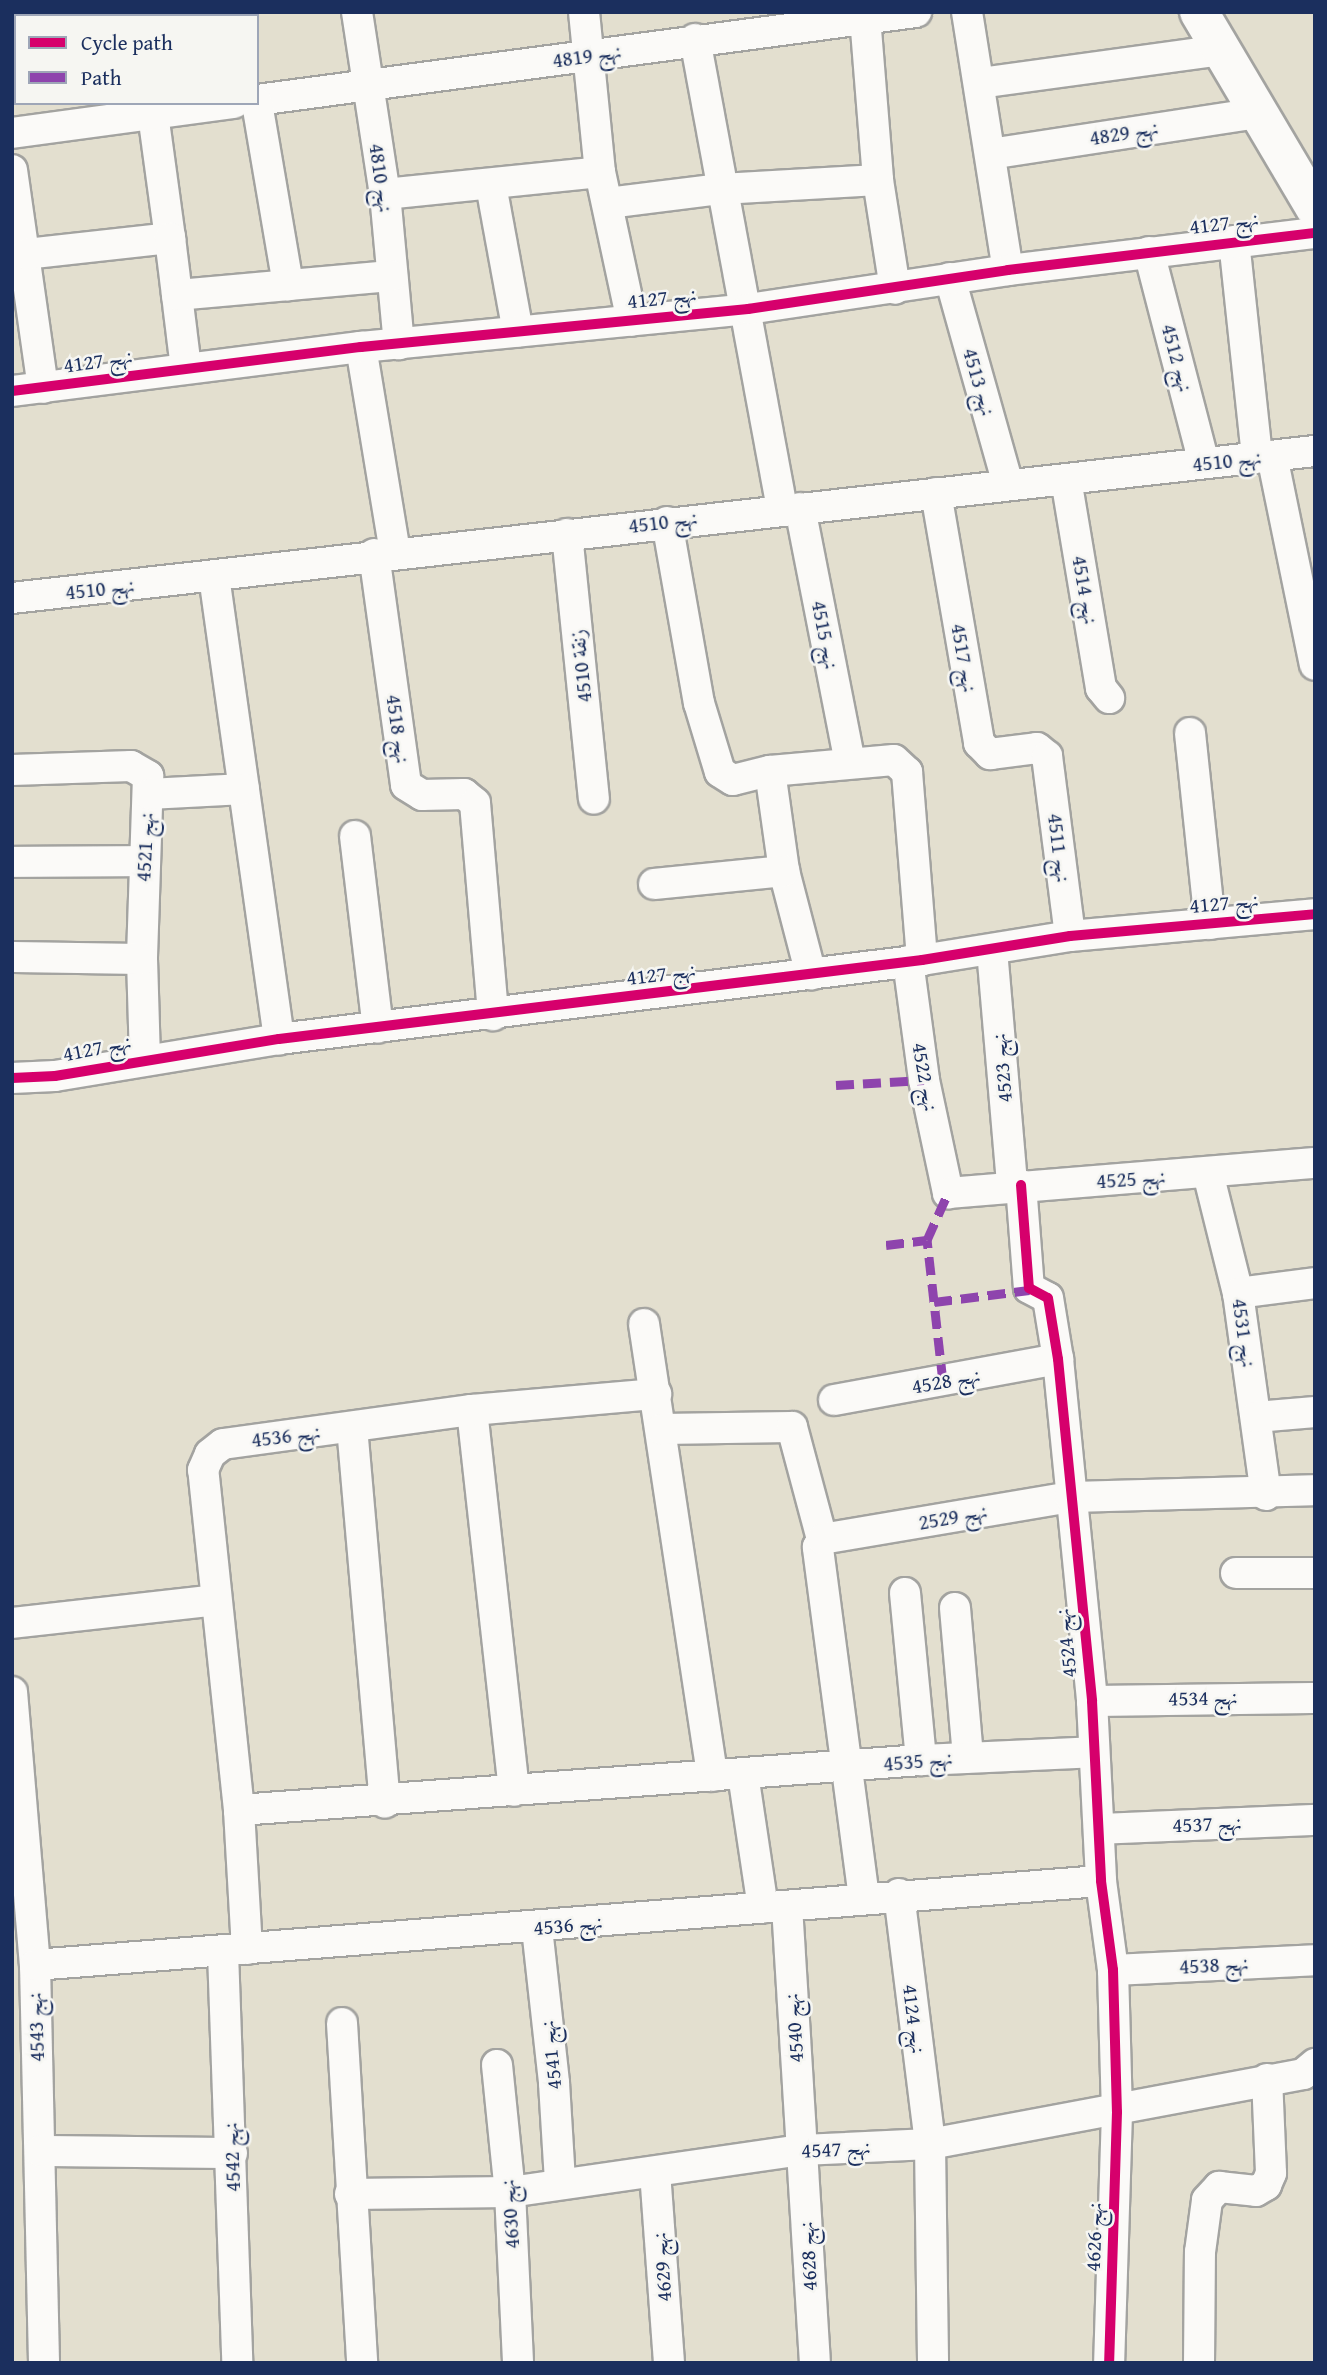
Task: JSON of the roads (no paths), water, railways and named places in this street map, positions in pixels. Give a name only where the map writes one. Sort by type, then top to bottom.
[{"type":"main road","points":[[1199,12],[1258,113],[1310,192]]},
{"type":"street","name":"نهج 4810","points":[[357,12],[366,87],[385,194],[399,344]]},
{"type":"street","points":[[584,12],[592,56],[600,172],[632,320]]},
{"type":"street","name":"نهج 4819","points":[[259,102],[695,40],[916,12]]},
{"type":"street","points":[[967,12],[1008,270]]},
{"type":"street","points":[[865,17],[878,180],[895,289]]},
{"type":"street","name":"نهج 4515","points":[[695,40],[721,189],[850,762]]},
{"type":"street","points":[[980,83],[1221,50]]},
{"type":"street","points":[[29,122],[153,114],[219,105]]},
{"type":"street","points":[[258,105],[288,285]]},
{"type":"street","name":"نهج 4829","points":[[990,153],[1258,113]]},
{"type":"street","points":[[153,114],[186,368]]},
{"type":"street","points":[[12,170],[43,388]]},
{"type":"street","points":[[385,194],[600,172]]},
{"type":"street","points":[[608,202],[721,189],[878,180]]},
{"type":"street","points":[[491,185],[517,332]]},
{"type":"street","name":"نهج 4127","points":[[12,391],[361,347],[748,309],[1008,270],[1234,240],[1315,233]]},
{"type":"street","points":[[26,254],[170,238]]},
{"type":"street","points":[[1234,240],[1264,457],[1315,665]]},
{"type":"street","name":"نهج 4512","points":[[1149,252],[1204,463]]},
{"type":"street","points":[[177,295],[392,276]]},
{"type":"street","name":"نهج 4513","points":[[950,278],[1008,485]]},
{"type":"street","name":"نهج 4518","points":[[361,347],[406,785],[422,795],[464,794],[475,803],[493,1015]]},
{"type":"street","name":"نهج 4510","points":[[12,598],[214,576],[384,553],[1315,451]]},
{"type":"street","name":"نهج 4514","points":[[1066,479],[1101,688],[1109,698]]},
{"type":"street","name":"نهج 4517","points":[[936,493],[979,743],[990,754],[1037,748],[1048,760]]},
{"type":"street","points":[[667,522],[699,703],[720,772],[733,780],[770,771],[850,762]]},
{"type":"street","name":"زنقة 4510","points":[[567,534],[594,799]]},
{"type":"street","points":[[214,576],[279,1039]]},
{"type":"street","points":[[1190,733],[1210,923]]},
{"type":"street","name":"نهج 4522","points":[[850,762],[894,760],[907,772],[915,960],[924,1080],[948,1193]]},
{"type":"street","name":"نهج 4511","points":[[1048,760],[1070,936]]},
{"type":"street","name":"نهج 4521","points":[[12,770],[138,768],[148,776],[143,861],[145,1058]]},
{"type":"street","points":[[770,771],[783,871],[811,975]]},
{"type":"street","points":[[149,794],[243,789]]},
{"type":"street","points":[[355,836],[378,1028]]},
{"type":"street","points":[[12,862],[143,861]]},
{"type":"street","points":[[654,884],[783,871]]},
{"type":"street","name":"نهج 4127","points":[[12,1078],[55,1076],[145,1058],[279,1039],[811,975],[992,950],[1070,936],[1315,914]]},
{"type":"street","name":"نهج 4523","points":[[992,950],[1017,1185]]},
{"type":"street","points":[[12,957],[142,959]]},
{"type":"street","name":"نهج 4525","points":[[948,1193],[1017,1185],[1315,1163]]},
{"type":"street","name":"نهج 4531","points":[[1208,1173],[1238,1293],[1266,1495]]},
{"type":"street","name":"نهج 4524","points":[[1017,1185],[1029,1287],[1048,1298],[1058,1359],[1091,1701],[1101,1881],[1113,1970],[1118,2112]]},
{"type":"street","points":[[1238,1293],[1315,1283]]},
{"type":"street","points":[[644,1324],[662,1429],[712,1776]]},
{"type":"street","name":"نهج 4528","points":[[834,1401],[1058,1359]]},
{"type":"street","name":"نهج 4536","points":[[210,1454],[223,1444],[472,1410],[656,1394]]},
{"type":"street","points":[[472,1410],[514,1791]]},
{"type":"street","points":[[1256,1417],[1315,1412]]},
{"type":"street","points":[[352,1427],[385,1803]]},
{"type":"street","points":[[662,1429],[792,1427],[822,1539],[818,1547],[850,1767],[863,1898]]},
{"type":"street","name":"نهج 4542","points":[[210,1454],[203,1471],[239,1810],[232,2153],[237,2363]]},
{"type":"street","name":"نهج 2529","points":[[822,1539],[1070,1497],[1266,1495],[1315,1490]]},
{"type":"street","points":[[1237,1573],[1315,1573]]},
{"type":"street","points":[[905,1592],[921,1760]]},
{"type":"street","points":[[12,1623],[216,1600]]},
{"type":"street","points":[[955,1608],[968,1758]]},
{"type":"street","name":"نهج 4543","points":[[12,1692],[35,1965],[44,2363]]},
{"type":"street","name":"نهج 4534","points":[[1091,1701],[1315,1698]]},
{"type":"street","name":"نهج 4535","points":[[239,1810],[385,1803],[921,1760],[1094,1752]]},
{"type":"street","name":"نهج 4540","points":[[743,1774],[775,1907],[802,2150]]},
{"type":"street","name":"نهج 4537","points":[[1099,1829],[1315,1820]]},
{"type":"street","name":"نهج 4536","points":[[35,1965],[537,1928],[899,1894],[1101,1881]]},
{"type":"street","name":"نهج 4124","points":[[899,1894],[930,2144],[933,2363]]},
{"type":"street","name":"نهج 4541","points":[[537,1928],[554,2083],[560,2182]]},
{"type":"street","name":"نهج 4538","points":[[1113,1970],[1315,1959]]},
{"type":"street","points":[[342,2023],[362,2363]]},
{"type":"street","name":"نهج 4547","points":[[350,2194],[510,2192],[560,2182],[655,2172],[802,2150],[930,2144],[1118,2112],[1268,2079],[1303,2074],[1315,2064]]},
{"type":"street","name":"نهج 4630","points":[[497,2065],[510,2192],[518,2363]]},
{"type":"street","points":[[1199,2363],[1200,2252],[1207,2200],[1219,2187],[1256,2191],[1266,2185],[1271,2173],[1268,2079]]},
{"type":"street","name":"نهج 4626","points":[[1109,2363],[1118,2112]]},
{"type":"street","name":"نهج 4628","points":[[802,2150],[815,2363]]},
{"type":"street","points":[[40,2151],[232,2153]]},
{"type":"street","name":"نهج 4629","points":[[655,2172],[669,2363]]}]
